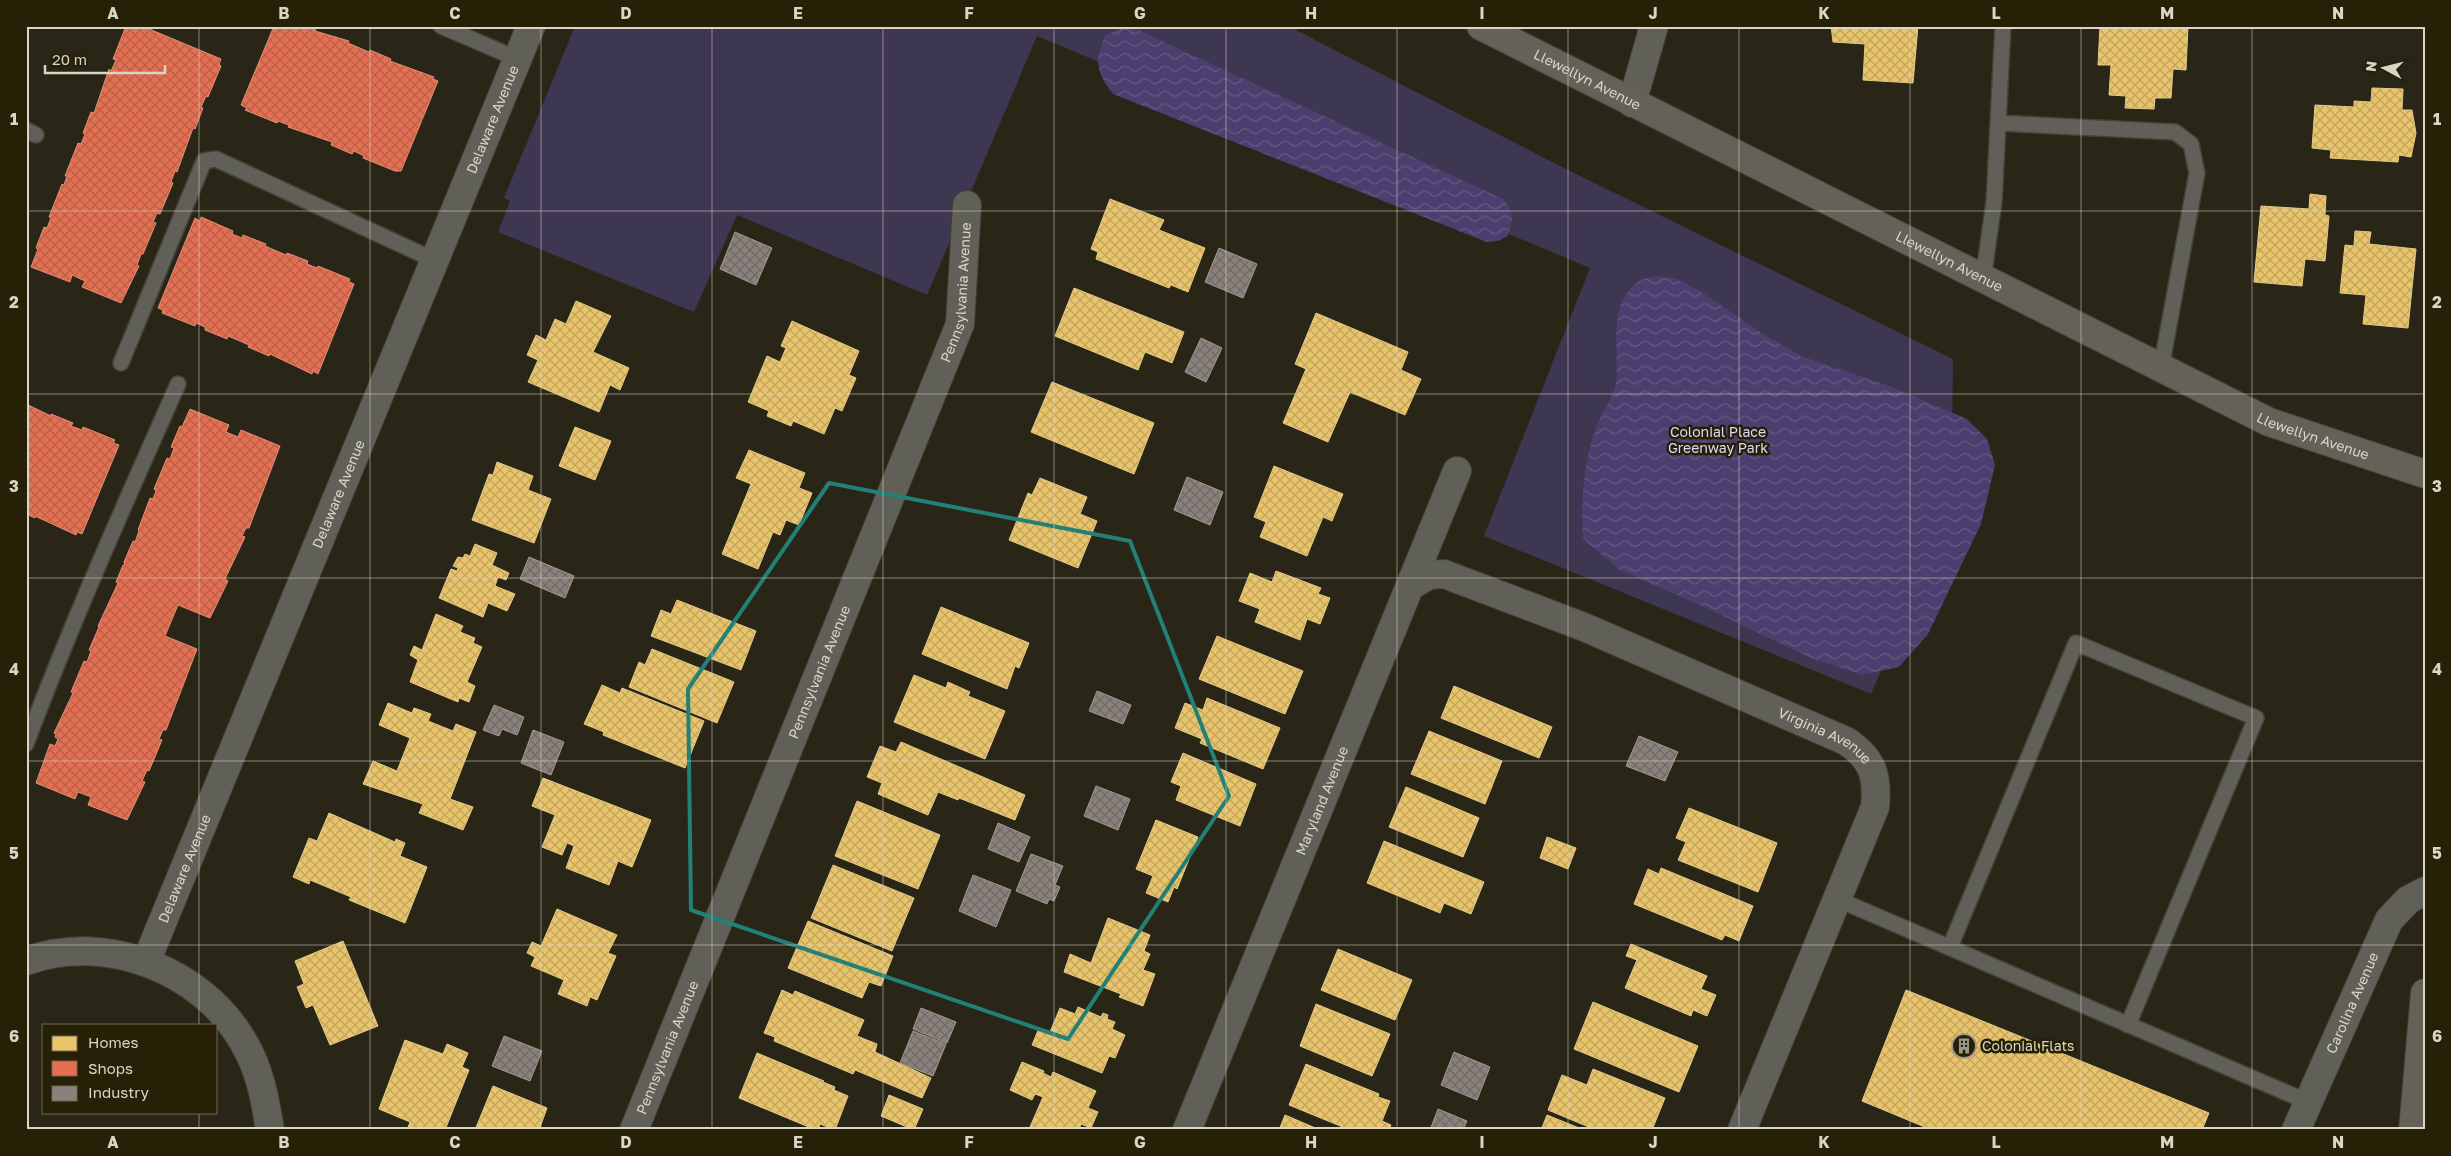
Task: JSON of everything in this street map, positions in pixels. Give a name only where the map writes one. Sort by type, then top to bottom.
[{"type":"street","name":"Delaware Avenue","points":[[146,962],[531,26]]},
{"type":"street","name":"Llewellyn Avenue","points":[[1481,26],[2269,422],[2425,474]]},
{"type":"street","points":[[1632,102],[1654,26]]},
{"type":"street","name":"Pennsylvania Avenue","points":[[634,1130],[960,324],[967,205]]},
{"type":"street","name":"Maryland Avenue","points":[[1187,1130],[1412,585],[1457,470]]},
{"type":"street","name":"Virginia Avenue","points":[[1412,585],[1428,575],[1444,574],[1584,627],[1846,741],[1858,748],[1872,767],[1877,784],[1875,807],[1742,1130]]},
{"type":"street","name":"Carolina Avenue","points":[[2296,1130],[2388,920],[2408,900],[2425,891]]},
{"type":"street","points":[[26,961],[39,956],[80,951],[114,953],[164,969],[193,987],[218,1009],[244,1042],[261,1080],[270,1130]]},
{"type":"street","points":[[2413,1130],[2425,993]]},
{"type":"lane","points":[[440,26],[518,59]]},
{"type":"lane","points":[[1983,279],[1994,202],[2003,26]]},
{"type":"lane","points":[[1998,123],[2175,132],[2192,144],[2197,173],[2161,368]]},
{"type":"lane","points":[[121,363],[204,162],[216,159],[434,260]]},
{"type":"lane","points":[[26,744],[49,683],[178,384]]},
{"type":"lane","points":[[1950,947],[2076,643],[2256,718],[2128,1024]]},
{"type":"lane","points":[[1838,899],[2308,1102]]},
{"type":"highlighted area","points":[[829,483],[1130,541],[1229,796],[1068,1039],[691,910],[688,689]]},
{"type":"green space","name":"Colonial Place Greenway Park","points":[[575,26],[1288,26],[1566,169],[1953,359],[1951,508],[1871,694],[1484,536],[1590,268],[1037,36],[927,295],[737,215],[694,312],[498,232],[510,201],[504,198]]},
{"type":"water","points":[[1121,28],[1138,30],[1503,199],[1510,208],[1512,216],[1508,236],[1498,241],[1487,242],[1113,94],[1100,73],[1098,60],[1105,36]]},
{"type":"water","points":[[1656,276],[1677,279],[1703,293],[1768,337],[1801,356],[1892,387],[1967,419],[1987,439],[1995,465],[1981,524],[1928,634],[1899,667],[1862,675],[1811,658],[1698,604],[1620,570],[1583,539],[1582,510],[1586,467],[1597,425],[1616,383],[1616,329],[1618,315],[1628,291],[1640,281]]},
{"type":"building: Homes","points":[[1831,26],[1918,26],[1913,83],[1863,80],[1865,44],[1833,42]]},
{"type":"building: Homes","points":[[2100,26],[2188,26],[2186,70],[2173,69],[2171,98],[2155,98],[2154,109],[2125,108],[2126,96],[2109,95],[2111,65],[2098,65]]},
{"type":"building: Homes","points":[[2372,88],[2403,89],[2402,110],[2412,110],[2416,133],[2411,157],[2399,155],[2398,162],[2330,158],[2331,150],[2312,148],[2315,105],[2354,107],[2354,101],[2371,102]]},
{"type":"building: Homes","points":[[2310,194],[2326,196],[2325,215],[2329,216],[2325,261],[2305,259],[2302,286],[2254,282],[2261,206],[2309,209]]},
{"type":"building: Homes","points":[[1110,199],[1164,220],[1159,230],[1205,248],[1188,292],[1171,285],[1169,288],[1096,259],[1098,252],[1091,249]]},
{"type":"building: Homes","points":[[2355,231],[2371,232],[2369,244],[2416,249],[2408,328],[2363,324],[2366,295],[2340,293],[2345,245],[2354,246]]},
{"type":"building: Homes","points":[[1074,288],[1184,332],[1172,363],[1145,352],[1138,370],[1055,336]]},
{"type":"building: Homes","points":[[576,301],[611,316],[593,352],[629,368],[620,390],[610,385],[599,412],[528,382],[538,360],[527,355],[536,335],[546,340],[555,319],[566,324]]},
{"type":"building: Homes","points":[[1316,313],[1408,352],[1401,370],[1421,379],[1405,415],[1350,392],[1328,442],[1283,423],[1306,369],[1295,364]]},
{"type":"building: Homes","points":[[792,321],[859,351],[849,375],[856,378],[842,411],[835,408],[824,434],[793,421],[791,426],[767,416],[769,411],[748,402],[767,356],[780,362],[786,348],[781,346]]},
{"type":"building: Homes","points":[[1052,382],[1154,423],[1134,474],[1031,432]]},
{"type":"building: Homes","points":[[575,427],[611,441],[595,480],[559,466]]},
{"type":"building: Homes","points":[[749,450],[805,473],[799,488],[812,493],[799,525],[786,520],[780,535],[773,532],[758,569],[722,554],[751,484],[736,478]]},
{"type":"building: Homes","points":[[497,462],[533,476],[528,490],[551,499],[534,543],[472,520],[489,474],[493,475]]},
{"type":"building: Homes","points":[[1274,466],[1343,494],[1332,521],[1323,517],[1307,556],[1260,537],[1266,522],[1254,517]]},
{"type":"building: Homes","points":[[1040,478],[1087,497],[1080,514],[1097,521],[1078,568],[1009,540],[1028,493],[1032,495]]},
{"type":"building: Homes","points":[[475,544],[497,553],[492,565],[509,573],[506,580],[498,577],[495,586],[515,594],[507,611],[488,603],[483,617],[439,598],[451,569],[457,571],[458,568],[453,566],[458,557],[463,558],[465,554],[470,556]]},
{"type":"building: Homes","points":[[1276,571],[1321,588],[1318,594],[1330,598],[1320,624],[1307,619],[1300,640],[1255,622],[1260,609],[1239,601],[1250,573],[1272,582]]},
{"type":"building: Homes","points":[[677,600],[756,631],[741,670],[651,636],[661,610],[671,614]]},
{"type":"building: Homes","points":[[941,607],[1029,643],[1019,668],[1015,666],[1007,689],[922,654]]},
{"type":"building: Homes","points":[[436,614],[463,626],[460,632],[475,638],[473,643],[482,647],[467,682],[475,686],[469,702],[459,698],[458,702],[410,682],[418,660],[410,655],[414,646],[422,650]]},
{"type":"building: Homes","points":[[1217,636],[1303,671],[1285,714],[1199,679]]},
{"type":"building: Homes","points":[[652,649],[734,682],[717,723],[629,687],[639,662],[645,665]]},
{"type":"building: Homes","points":[[914,675],[946,688],[948,682],[970,692],[968,696],[1005,711],[985,759],[894,722]]},
{"type":"building: Homes","points":[[602,685],[620,693],[622,688],[704,721],[685,768],[603,735],[604,732],[584,724]]},
{"type":"building: Homes","points":[[1454,686],[1552,727],[1539,758],[1441,718]]},
{"type":"building: Homes","points":[[1207,698],[1280,728],[1263,769],[1200,743],[1202,739],[1175,728],[1185,703],[1203,710]]},
{"type":"building: Homes","points":[[388,703],[412,713],[414,708],[431,714],[428,721],[453,731],[456,724],[476,732],[450,799],[473,807],[463,830],[419,813],[423,804],[363,784],[373,761],[397,771],[410,738],[379,725]]},
{"type":"building: Homes","points":[[1429,731],[1502,761],[1485,804],[1411,774]]},
{"type":"building: Homes","points":[[901,742],[1025,795],[1015,820],[959,798],[958,800],[938,792],[928,815],[878,794],[882,783],[867,777],[880,746],[896,752]]},
{"type":"building: Homes","points":[[1183,753],[1256,784],[1240,826],[1176,800],[1181,786],[1171,782]]},
{"type":"building: Homes","points":[[543,778],[651,820],[632,867],[618,861],[609,885],[566,868],[574,846],[567,843],[562,855],[542,847],[555,815],[532,806]]},
{"type":"building: Homes","points":[[1406,787],[1479,818],[1463,857],[1389,827]]},
{"type":"building: Homes","points":[[857,801],[940,835],[918,889],[835,856]]},
{"type":"building: Homes","points":[[1689,808],[1777,843],[1758,892],[1678,860],[1686,842],[1676,838]]},
{"type":"building: Homes","points":[[329,813],[395,842],[396,839],[405,843],[400,856],[427,867],[405,923],[349,900],[351,897],[310,880],[309,884],[293,877],[309,838],[317,841]]},
{"type":"building: Homes","points":[[1156,820],[1198,837],[1177,889],[1174,887],[1168,902],[1146,893],[1153,876],[1136,869]]},
{"type":"building: Homes","points":[[1547,837],[1576,848],[1568,869],[1540,858]]},
{"type":"building: Homes","points":[[1384,841],[1484,882],[1471,914],[1444,903],[1440,913],[1367,883]]},
{"type":"building: Homes","points":[[833,865],[914,898],[892,951],[811,918]]},
{"type":"building: Homes","points":[[1661,868],[1753,906],[1739,941],[1725,935],[1722,940],[1634,904],[1648,869],[1659,874]]},
{"type":"building: Homes","points":[[557,909],[617,935],[608,953],[616,956],[597,1000],[590,997],[587,1006],[558,994],[564,980],[531,966],[535,957],[527,953],[532,942],[541,946]]},
{"type":"building: Homes","points":[[1108,918],[1150,935],[1144,951],[1150,954],[1143,970],[1155,974],[1143,1006],[1119,997],[1121,994],[1064,972],[1070,954],[1091,963]]},
{"type":"building: Homes","points":[[808,921],[893,956],[881,986],[869,982],[862,998],[788,968]]},
{"type":"building: Homes","points":[[343,941],[378,1026],[330,1045],[313,1005],[306,1008],[297,987],[304,984],[295,961]]},
{"type":"building: Homes","points":[[1631,944],[1707,976],[1701,989],[1716,995],[1707,1016],[1693,1010],[1691,1016],[1625,988],[1637,960],[1626,956]]},
{"type":"building: Homes","points":[[1338,949],[1412,980],[1395,1020],[1321,990]]},
{"type":"building: Homes","points":[[782,990],[793,995],[795,991],[864,1020],[857,1036],[877,1044],[875,1052],[931,1078],[922,1098],[855,1070],[853,1074],[774,1041],[775,1037],[764,1033]]},
{"type":"building: Homes","name":"Colonial Flats","points":[[1906,990],[2209,1113],[2202,1130],[1932,1130],[1862,1101]]},
{"type":"building: Homes","points":[[1593,1002],[1698,1046],[1679,1092],[1574,1049]]},
{"type":"building: Homes","points":[[1316,1004],[1390,1034],[1372,1076],[1300,1046]]},
{"type":"building: Homes","points":[[1078,1007],[1101,1017],[1103,1013],[1108,1015],[1107,1019],[1115,1022],[1112,1029],[1125,1035],[1115,1058],[1109,1056],[1102,1073],[1032,1045],[1039,1028],[1050,1032],[1060,1008],[1075,1014]]},
{"type":"building: Homes","points":[[405,1040],[443,1054],[447,1044],[468,1053],[462,1067],[469,1070],[445,1130],[407,1130],[410,1122],[379,1109]]},
{"type":"building: Homes","points":[[757,1053],[824,1081],[835,1087],[834,1090],[848,1096],[835,1130],[820,1124],[818,1130],[816,1130],[739,1098]]},
{"type":"building: Homes","points":[[1022,1062],[1044,1071],[1043,1073],[1051,1077],[1053,1072],[1096,1091],[1088,1108],[1098,1112],[1091,1128],[1081,1124],[1079,1130],[1036,1130],[1030,1127],[1043,1097],[1035,1094],[1032,1100],[1010,1090]]},
{"type":"building: Homes","points":[[1306,1064],[1379,1094],[1378,1097],[1390,1101],[1382,1121],[1391,1125],[1389,1130],[1350,1130],[1289,1105]]},
{"type":"building: Homes","points":[[1593,1069],[1665,1098],[1652,1130],[1596,1130],[1548,1110],[1562,1075],[1587,1085]]},
{"type":"building: Homes","points":[[493,1086],[547,1108],[539,1130],[475,1130]]},
{"type":"building: Homes","points":[[889,1095],[923,1109],[914,1130],[881,1116]]},
{"type":"building: Homes","points":[[1285,1115],[1320,1130],[1279,1130]]},
{"type":"building: Homes","points":[[1547,1115],[1584,1130],[1541,1130]]},
{"type":"building: Shops","points":[[126,26],[142,26],[221,59],[219,64],[221,66],[208,97],[206,96],[201,107],[203,108],[195,129],[193,128],[177,172],[175,171],[171,182],[173,183],[160,214],[157,213],[153,222],[156,223],[143,254],[141,254],[137,265],[139,266],[121,303],[82,287],[85,281],[72,275],[70,282],[31,267],[38,249],[36,248],[44,227],[47,228],[51,218],[49,217],[62,184],[64,185],[67,176],[65,176],[78,143],[81,144],[91,112],[94,113],[109,69],[111,71],[116,60],[113,59]]},
{"type":"building: Shops","points":[[274,26],[312,26],[316,28],[315,31],[349,41],[348,43],[369,52],[370,50],[391,59],[390,61],[434,77],[433,79],[438,81],[401,171],[395,171],[363,158],[364,156],[354,151],[352,154],[331,145],[332,142],[245,110],[247,108],[241,105]]},
{"type":"building: Shops","points":[[201,217],[233,231],[232,234],[242,238],[243,235],[266,244],[265,246],[286,255],[287,253],[308,261],[307,264],[317,268],[318,266],[350,279],[349,282],[354,284],[318,374],[313,371],[312,374],[270,354],[269,356],[228,336],[227,339],[205,330],[205,327],[196,323],[195,326],[162,313],[163,310],[158,308],[195,218],[200,221]]},
{"type":"building: Shops","points":[[26,404],[51,416],[51,414],[73,423],[71,426],[82,430],[83,427],[115,440],[113,443],[119,445],[82,534],[77,532],[76,535],[35,516],[35,518],[26,514]]},
{"type":"building: Shops","points":[[190,409],[229,425],[226,432],[238,437],[241,430],[280,446],[249,528],[246,528],[242,536],[245,537],[225,579],[228,581],[210,618],[178,605],[165,636],[197,649],[166,730],[163,730],[159,739],[162,740],[149,771],[147,770],[142,781],[145,782],[127,820],[88,805],[91,797],[78,792],[75,799],[36,783],[50,744],[55,746],[58,739],[54,733],[73,693],[71,692],[84,661],[87,662],[91,651],[89,650],[98,626],[118,583],[116,582],[123,565],[125,565],[124,562],[133,541],[135,542],[150,498],[153,499],[156,491],[154,489],[167,458],[170,459],[174,448],[171,447]]},
{"type":"building: Industry","points":[[735,232],[772,248],[756,285],[720,269]]},
{"type":"building: Industry","points":[[1219,248],[1257,264],[1243,298],[1205,282]]},
{"type":"building: Industry","points":[[1201,338],[1222,348],[1206,382],[1185,372]]},
{"type":"building: Industry","points":[[1187,477],[1223,492],[1210,525],[1174,510]]},
{"type":"building: Industry","points":[[529,557],[574,576],[565,598],[520,579]]},
{"type":"building: Industry","points":[[1097,691],[1131,705],[1123,724],[1089,711]]},
{"type":"building: Industry","points":[[494,705],[524,717],[517,735],[502,729],[499,736],[483,730]]},
{"type":"building: Industry","points":[[533,730],[564,742],[551,775],[521,763]]},
{"type":"building: Industry","points":[[1639,736],[1678,752],[1665,781],[1626,766]]},
{"type":"building: Industry","points":[[1096,786],[1130,799],[1118,830],[1084,816]]},
{"type":"building: Industry","points":[[998,823],[1030,837],[1019,862],[988,849]]},
{"type":"building: Industry","points":[[1031,854],[1063,866],[1055,885],[1060,887],[1054,901],[1049,899],[1047,904],[1016,891]]},
{"type":"building: Industry","points":[[973,875],[1011,890],[996,927],[959,911]]},
{"type":"building: Industry","points":[[921,1008],[956,1022],[947,1043],[913,1029]]},
{"type":"building: Industry","points":[[913,1031],[946,1044],[933,1076],[900,1063]]},
{"type":"building: Industry","points":[[504,1036],[542,1051],[530,1081],[492,1066]]},
{"type":"building: Industry","points":[[1454,1052],[1490,1067],[1477,1100],[1441,1085]]},
{"type":"building: Industry","points":[[1438,1109],[1467,1121],[1463,1130],[1430,1130]]},
{"type":"place","name":"Colonial Flats","points":[[1964,1046]]}]
